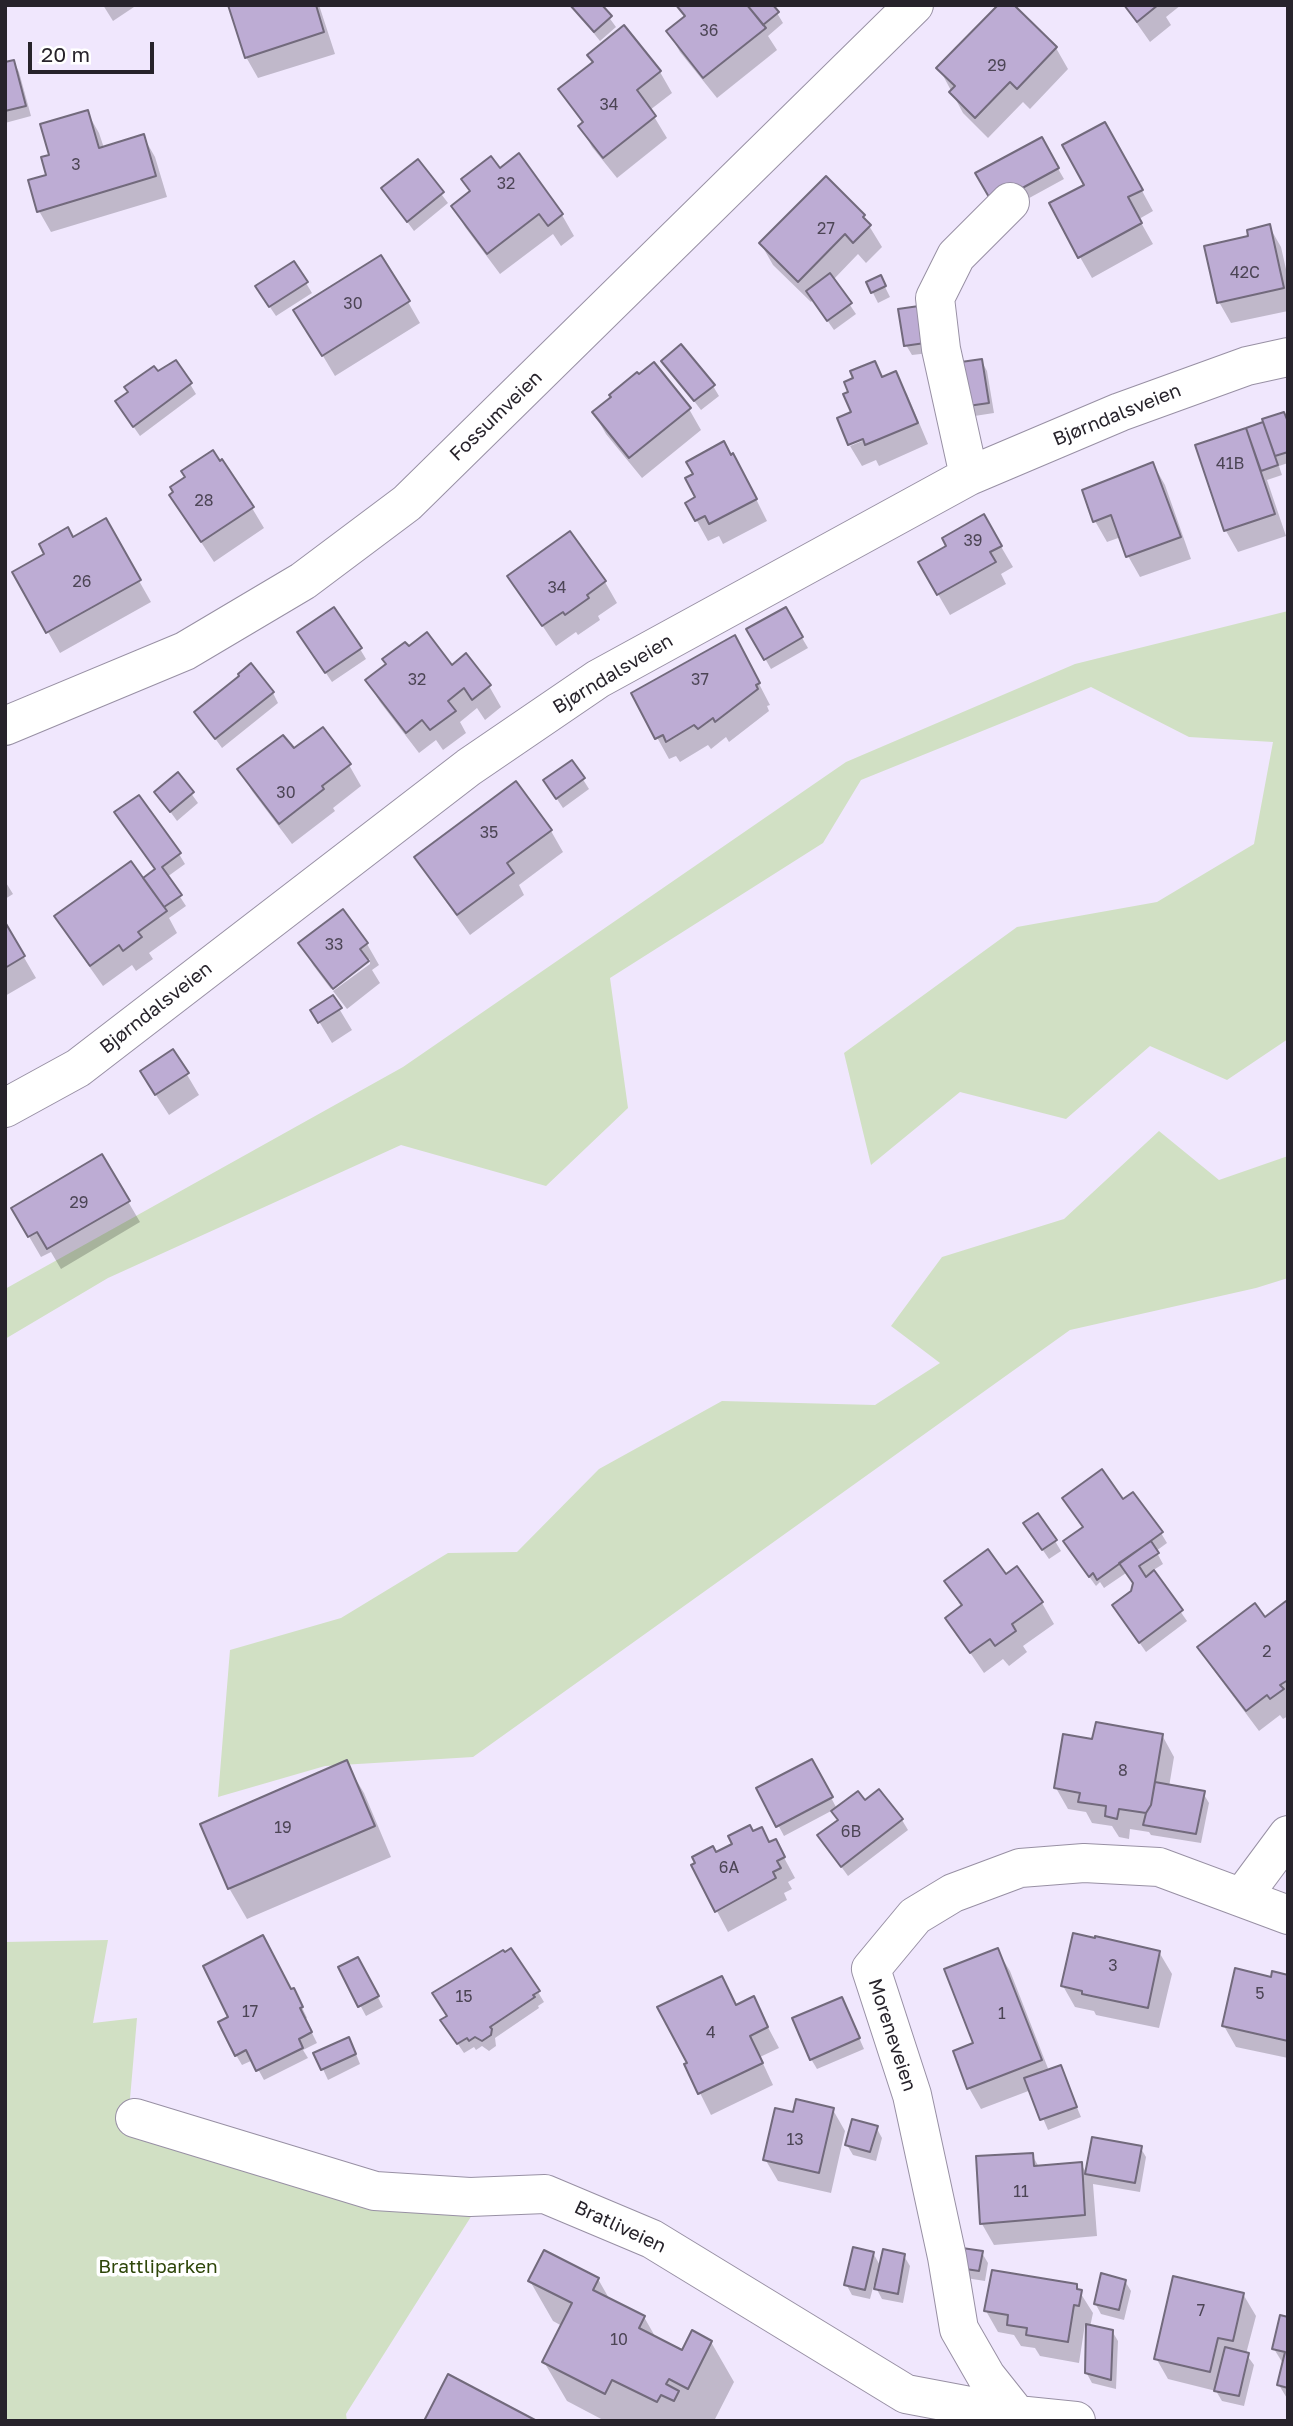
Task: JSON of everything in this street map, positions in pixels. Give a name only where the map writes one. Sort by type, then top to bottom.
[{"type":"street","name":"Fossumveien","points":[[5,726],[185,651],[303,581],[407,503],[914,5]]},
{"type":"street","points":[[969,476],[941,349],[935,298],[956,256],[1010,202]]},
{"type":"street","name":"Bjørndalsveien","points":[[5,1108],[78,1068],[469,766],[598,679],[969,476],[1120,412],[1247,366],[1288,357]]},
{"type":"street","points":[[1242,1897],[1288,1835]]},
{"type":"street","name":"Moreneveien","points":[[1017,2415],[986,2376],[959,2329],[947,2257],[912,2095],[871,1969],[915,1916],[953,1893],[1020,1868],[1084,1863],[1159,1867],[1288,1914]]},
{"type":"street","name":"Bratliveien","points":[[135,2118],[374,2191],[470,2197],[545,2194],[652,2239],[906,2394],[1017,2415],[1076,2421]]},
{"type":"green space","points":[[1288,611],[1288,1039],[1227,1080],[1150,1046],[1066,1119],[960,1092],[871,1165],[844,1053],[1017,927],[1157,902],[1254,844],[1273,742],[1189,737],[1091,687],[861,780],[823,843],[610,978],[628,1108],[546,1186],[401,1145],[108,1278],[5,1339],[5,1289],[403,1067],[846,762],[1075,664]]},
{"type":"green space","points":[[1159,1131],[1219,1180],[1288,1156],[1288,1278],[1256,1288],[1070,1330],[473,1757],[325,1766],[218,1797],[230,1650],[341,1618],[448,1553],[517,1552],[599,1469],[722,1401],[875,1405],[940,1363],[891,1326],[942,1257],[1064,1219]]},
{"type":"green space","name":"Brattliparken","points":[[108,1940],[93,2023],[137,2018],[130,2099],[479,2204],[346,2414],[347,2421],[5,2421],[5,1942]]},
{"type":"building","points":[[228,5],[316,5],[324,32],[245,58]]},
{"type":"building","points":[[570,5],[602,5],[612,16],[594,32]]},
{"type":"building","points":[[676,5],[747,5],[766,28],[703,78],[666,31],[685,16]]},
{"type":"building","points":[[747,5],[773,5],[779,12],[763,25]]},
{"type":"building","points":[[998,5],[1014,5],[1057,47],[1017,89],[1010,82],[975,118],[949,92],[955,86],[936,68]]},
{"type":"building","points":[[1124,5],[1158,5],[1137,22]]},
{"type":"building","points":[[624,25],[661,71],[637,90],[656,116],[603,158],[578,126],[583,122],[558,89],[593,62],[587,55]]},
{"type":"building","points":[[14,60],[26,106],[5,111],[5,62]]},
{"type":"building","points":[[88,110],[99,148],[144,134],[156,176],[37,212],[28,180],[46,175],[41,157],[49,155],[40,124]]},
{"type":"building","points":[[1105,122],[1143,190],[1128,197],[1142,223],[1078,258],[1049,203],[1084,185],[1062,145]]},
{"type":"building","points":[[1042,137],[1059,168],[993,204],[975,173]]},
{"type":"building","points":[[519,153],[563,214],[548,226],[539,214],[487,254],[451,206],[470,191],[461,179],[491,156],[500,168]]},
{"type":"building","points":[[418,159],[444,192],[407,222],[381,188]]},
{"type":"building","points":[[826,176],[865,215],[863,217],[871,225],[853,243],[845,234],[798,282],[759,243]]},
{"type":"building","points":[[1270,224],[1284,288],[1217,303],[1204,246],[1248,236],[1247,230]]},
{"type":"building","points":[[381,255],[410,301],[322,356],[293,310]]},
{"type":"building","points":[[294,261],[308,282],[269,307],[255,286]]},
{"type":"building","points":[[830,273],[852,303],[827,321],[806,291]]},
{"type":"building","points":[[881,275],[886,286],[871,293],[866,282]]},
{"type":"building","points":[[919,306],[925,343],[904,346],[898,309]]},
{"type":"building","points":[[681,344],[715,385],[694,401],[661,361]]},
{"type":"building","points":[[982,359],[989,403],[961,407],[954,363]]},
{"type":"building","points":[[176,360],[192,383],[133,427],[115,401],[128,392],[124,387],[154,366],[158,371]]},
{"type":"building","points":[[875,361],[882,377],[896,371],[918,423],[865,445],[863,439],[848,445],[837,418],[851,412],[843,394],[848,392],[844,382],[853,378],[850,371]]},
{"type":"building","points":[[654,362],[691,408],[629,458],[592,412],[637,372],[639,374]]},
{"type":"building","points":[[1284,412],[1288,422],[1288,452],[1275,456],[1262,419]]},
{"type":"building","points":[[1263,422],[1278,465],[1261,471],[1246,428]]},
{"type":"building","points":[[1246,428],[1275,514],[1224,531],[1195,445]]},
{"type":"building","points":[[724,441],[757,499],[709,524],[705,516],[695,521],[685,503],[695,497],[685,478],[693,474],[686,462]]},
{"type":"building","points":[[213,450],[254,507],[201,542],[169,495],[173,492],[170,487],[185,477],[181,471]]},
{"type":"building","points":[[1153,462],[1181,537],[1126,557],[1111,515],[1093,522],[1082,490]]},
{"type":"building","points":[[984,514],[1002,546],[990,552],[996,562],[937,595],[918,562],[946,546],[942,538]]},
{"type":"building","points":[[106,518],[141,580],[46,633],[12,572],[44,554],[39,544],[68,527],[73,537]]},
{"type":"building","points":[[570,531],[606,581],[587,595],[589,598],[565,615],[563,612],[542,626],[507,576]]},
{"type":"building","points":[[334,607],[362,648],[325,673],[297,632]]},
{"type":"building","points":[[786,607],[803,637],[764,660],[746,629]]},
{"type":"building","points":[[427,632],[452,665],[466,653],[491,685],[472,700],[464,688],[448,701],[456,711],[430,730],[422,720],[406,733],[365,680],[386,664],[382,659],[405,642],[409,646]]},
{"type":"building","points":[[735,635],[760,683],[756,685],[758,689],[715,722],[713,718],[698,729],[694,725],[666,742],[663,735],[655,739],[631,693]]},
{"type":"building","points":[[251,663],[274,692],[215,739],[194,712]]},
{"type":"building","points":[[323,727],[351,764],[279,824],[237,769],[283,735],[294,748]]},
{"type":"building","points":[[572,760],[585,778],[556,799],[543,780]]},
{"type":"building","points":[[178,772],[194,792],[170,812],[154,792]]},
{"type":"building","points":[[516,781],[552,830],[507,863],[514,873],[457,915],[414,857]]},
{"type":"building","points":[[139,795],[181,853],[162,867],[182,895],[164,907],[143,878],[155,869],[114,812]]},
{"type":"building","points":[[131,861],[167,911],[138,932],[142,937],[123,951],[119,945],[90,966],[54,916]]},
{"type":"building","points":[[343,909],[368,943],[360,949],[369,961],[333,989],[298,943]]},
{"type":"building","points":[[5,922],[25,956],[5,968]]},
{"type":"building","points":[[333,995],[342,1008],[318,1023],[310,1010]]},
{"type":"building","points":[[173,1049],[189,1073],[155,1095],[140,1071]]},
{"type":"building","points":[[102,1154],[130,1201],[47,1249],[37,1232],[28,1237],[11,1208]]},
{"type":"building","points":[[1102,1469],[1123,1499],[1133,1492],[1163,1532],[1097,1580],[1093,1573],[1089,1577],[1063,1541],[1083,1527],[1062,1498]]},
{"type":"building","points":[[1038,1513],[1057,1540],[1042,1550],[1023,1523]]},
{"type":"building","points":[[1151,1541],[1159,1553],[1139,1566],[1146,1577],[1154,1570],[1183,1610],[1139,1643],[1112,1605],[1131,1591],[1133,1583],[1119,1563]]},
{"type":"building","points":[[988,1549],[1006,1574],[1017,1566],[1043,1602],[1012,1624],[1016,1631],[995,1646],[990,1639],[970,1653],[945,1618],[962,1605],[944,1581]]},
{"type":"building","points":[[1286,1601],[1288,1680],[1280,1685],[1284,1689],[1270,1699],[1267,1695],[1246,1711],[1197,1647],[1255,1603],[1265,1617]]},
{"type":"building","points":[[1096,1722],[1163,1734],[1151,1805],[1146,1813],[1119,1809],[1117,1819],[1105,1816],[1106,1806],[1078,1802],[1080,1793],[1054,1788],[1063,1734],[1092,1739]]},
{"type":"building","points":[[812,1759],[833,1797],[776,1827],[756,1788]]},
{"type":"building","points":[[347,1760],[375,1826],[228,1889],[200,1824]]},
{"type":"building","points":[[1155,1782],[1205,1791],[1196,1834],[1143,1825],[1151,1805]]},
{"type":"building","points":[[879,1789],[903,1819],[841,1867],[817,1835],[838,1820],[831,1811],[858,1791],[865,1800]]},
{"type":"building","points":[[750,1825],[753,1831],[762,1827],[769,1842],[776,1839],[785,1857],[777,1861],[781,1868],[773,1872],[776,1878],[715,1912],[691,1865],[695,1863],[692,1857],[713,1846],[716,1852],[732,1844],[728,1836]]},
{"type":"building","points":[[1073,1933],[1160,1951],[1148,2008],[1082,1994],[1082,1991],[1061,1986]]},
{"type":"building","points":[[263,1935],[291,1989],[294,1988],[312,2032],[299,2039],[303,2048],[256,2071],[246,2050],[235,2056],[218,2022],[228,2017],[203,1966]]},
{"type":"building","points":[[511,1948],[540,1991],[490,2027],[491,2035],[482,2041],[475,2037],[457,2044],[440,2020],[447,2016],[432,1993],[503,1950],[505,1952]]},
{"type":"building","points":[[998,1948],[1042,2060],[967,2089],[953,2051],[973,2043],[944,1969]]},
{"type":"building","points":[[358,1957],[379,1996],[358,2007],[338,1967]]},
{"type":"building","points":[[1235,1968],[1271,1977],[1272,1971],[1288,1975],[1288,2041],[1222,2026]]},
{"type":"building","points":[[722,1976],[736,2005],[754,1996],[768,2027],[750,2036],[763,2063],[698,2094],[684,2064],[687,2063],[657,2007]]},
{"type":"building","points":[[842,1997],[860,2038],[810,2060],[792,2018]]},
{"type":"building","points":[[349,2037],[356,2054],[321,2070],[313,2053]]},
{"type":"building","points":[[1061,2065],[1077,2107],[1040,2120],[1024,2078]]},
{"type":"building","points":[[796,2099],[834,2108],[819,2173],[763,2160],[775,2108],[793,2112]]},
{"type":"building","points":[[852,2119],[878,2126],[870,2152],[845,2145]]},
{"type":"building","points":[[1092,2137],[1142,2146],[1135,2183],[1085,2174]]},
{"type":"building","points":[[1033,2153],[1034,2166],[1082,2162],[1085,2215],[980,2224],[976,2156]]},
{"type":"building","points":[[853,2247],[874,2252],[865,2290],[844,2285]]},
{"type":"building","points":[[962,2248],[983,2251],[979,2271],[959,2268]]},
{"type":"building","points":[[883,2249],[905,2254],[898,2294],[874,2289]]},
{"type":"building","points":[[544,2250],[599,2278],[593,2290],[645,2316],[639,2328],[682,2350],[692,2330],[712,2341],[688,2389],[669,2379],[666,2384],[679,2391],[674,2401],[661,2395],[657,2402],[612,2380],[605,2394],[542,2362],[572,2303],[528,2281]]},
{"type":"building","points":[[992,2270],[1077,2284],[1077,2289],[1082,2290],[1079,2306],[1074,2305],[1068,2342],[1026,2335],[1027,2328],[1007,2325],[1008,2315],[984,2311]]},
{"type":"building","points":[[1101,2273],[1126,2280],[1119,2310],[1094,2304]]},
{"type":"building","points":[[1173,2276],[1244,2293],[1233,2341],[1218,2338],[1210,2372],[1154,2359]]},
{"type":"building","points":[[1280,2315],[1288,2317],[1288,2388],[1277,2385],[1285,2352],[1272,2349]]},
{"type":"building","points":[[1086,2324],[1113,2330],[1111,2380],[1085,2373]]},
{"type":"building","points":[[1225,2347],[1249,2353],[1239,2396],[1214,2391]]},
{"type":"building","points":[[448,2374],[537,2421],[424,2421]]}]
